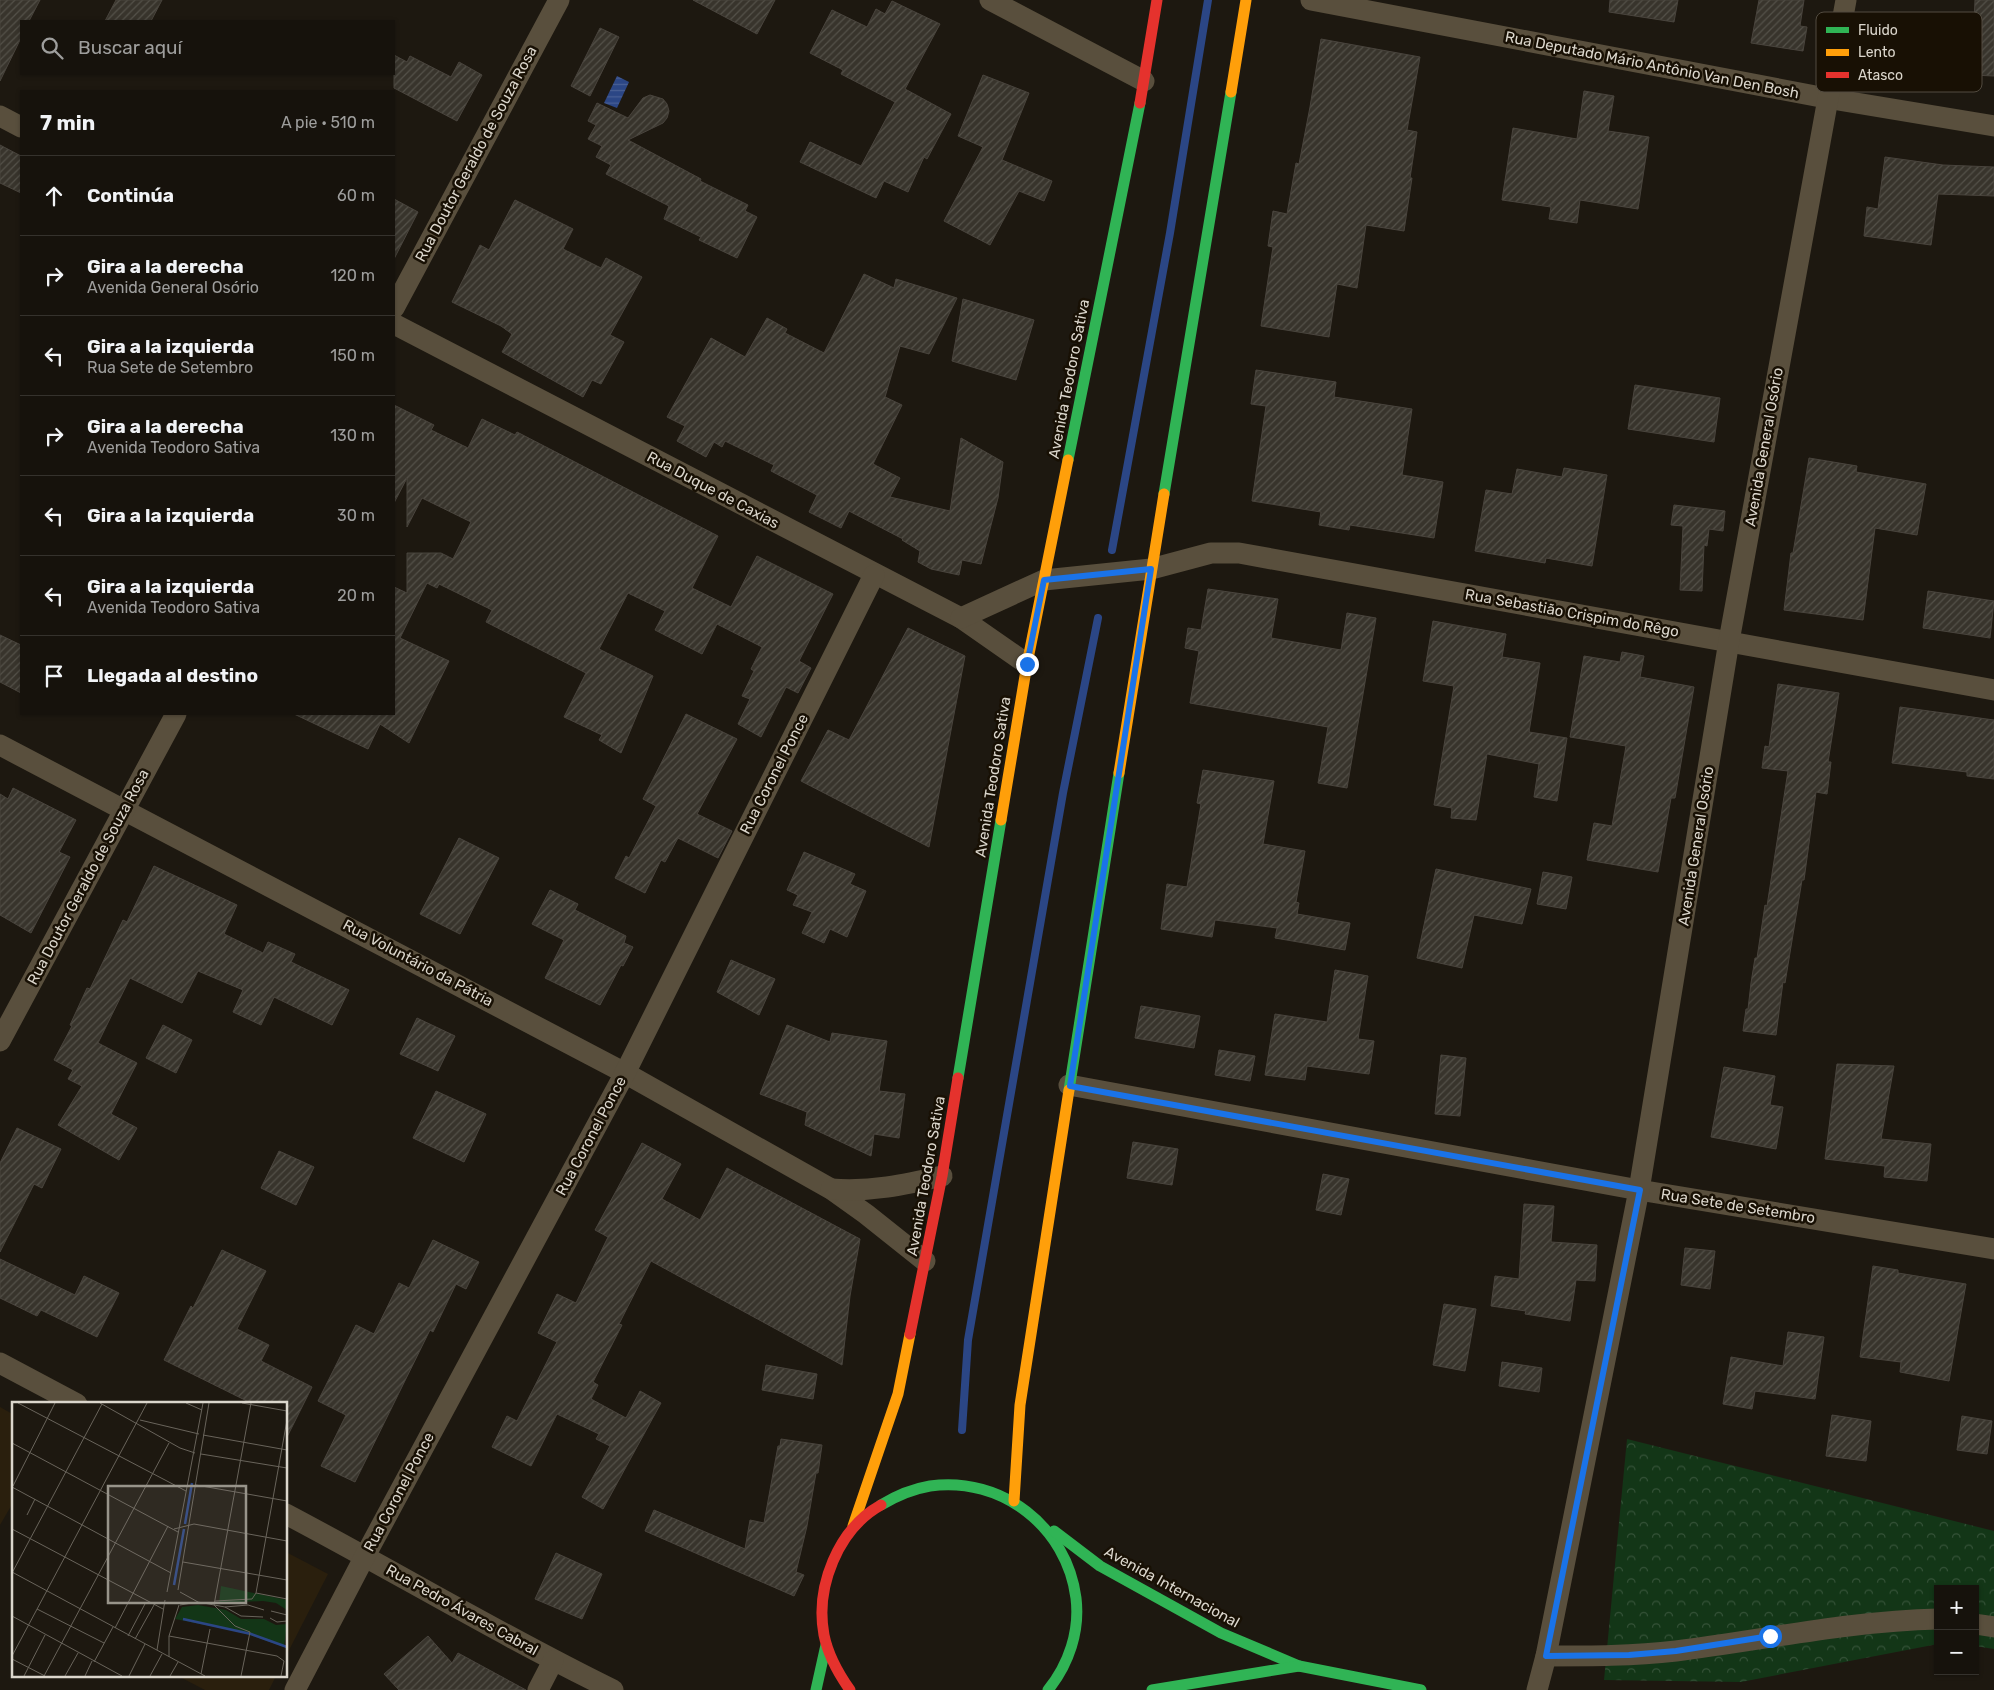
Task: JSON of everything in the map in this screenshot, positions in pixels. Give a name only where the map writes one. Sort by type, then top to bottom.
[{"type":"main road","name":"Avenida Teodoro Sativa","points":[[854,1526],[898,1394],[942,1176],[1027,664],[1144,81],[1157,0]]},
{"type":"main road","points":[[1014,1501],[1020,1405],[1151,569],[1246,0]]},
{"type":"main road","points":[[850,1690],[840,1677],[826,1646],[821,1614],[824,1582],[836,1552],[854,1526],[880,1504],[911,1489],[945,1483],[980,1487],[1014,1501],[1038,1519],[1060,1547],[1074,1581],[1077,1616],[1071,1651],[1055,1683],[1048,1690]]},
{"type":"main road","name":"Avenida Internacional","points":[[1038,1519],[1100,1566],[1220,1633],[1298,1666],[1421,1690]]},
{"type":"main road","points":[[816,1690],[826,1646]]},
{"type":"main road","name":"Avenida Internacional","points":[[1152,1690],[1298,1666]]},
{"type":"street","name":"Rua Doutor Geraldo de Souza Rosa","points":[[395,306],[558,0]]},
{"type":"street","points":[[990,0],[1144,81]]},
{"type":"street","name":"Rua Deputado Mário Antônio Van Den Bosh","points":[[1310,0],[1826,98],[1994,126]]},
{"type":"street","name":"Avenida General Osório","points":[[1537,1690],[1546,1656],[1640,1190],[1729,641],[1827,92]]},
{"type":"street","points":[[0,116],[20,126]]},
{"type":"street","name":"Rua Duque de Caxias","points":[[395,325],[874,575],[961,618],[1027,664]]},
{"type":"street","name":"Rua Sebastião Crispim do Rêgo","points":[[961,618],[1044,580],[1151,569],[1211,553],[1239,553],[1994,690]]},
{"type":"street","name":"Rua Coronel Ponce","points":[[295,1690],[625,1073],[874,575]]},
{"type":"street","name":"Rua Doutor Geraldo de Souza Rosa","points":[[0,1041],[175,715]]},
{"type":"street","name":"Rua Voluntário da Pátria","points":[[0,745],[625,1073],[831,1189],[925,1261]]},
{"type":"street","name":"Rua Sete de Setembro","points":[[1070,1086],[1640,1190],[1994,1249]]},
{"type":"street","points":[[831,1189],[855,1191],[892,1188],[942,1176]]},
{"type":"street","points":[[0,1363],[73,1402]]},
{"type":"street","name":"Rua Pedro Ávares Cabral","points":[[288,1515],[553,1661],[613,1690]]},
{"type":"street","points":[[1546,1656],[1666,1652],[1869,1624],[1934,1619]]},
{"type":"street","points":[[1979,1625],[1994,1627]]},
{"type":"street","points":[[538,1690],[553,1661]]},
{"type":"shaded area","points":[[0,1407],[12,1414],[12,1504],[0,1525]]},
{"type":"shaded area","points":[[288,1553],[328,1574],[288,1652]]},
{"type":"shaded area","points":[[182,1678],[275,1678],[269,1690],[205,1690]]},
{"type":"green space","points":[[1627,1439],[1994,1531],[1994,1649],[1979,1647],[1979,1585],[1934,1585],[1934,1645],[1741,1682],[1604,1680]]},
{"type":"water","points":[[617,76],[629,82],[617,108],[604,103]]},
{"type":"building","points":[[0,0],[40,0],[30,20],[20,20],[20,40],[0,81]]},
{"type":"building","points":[[116,0],[162,0],[152,20],[106,20]]},
{"type":"building","points":[[693,0],[775,0],[757,34]]},
{"type":"building","points":[[1610,0],[1678,0],[1674,22],[1609,12]]},
{"type":"building","points":[[1759,0],[1804,0],[1800,26],[1807,27],[1803,51],[1751,43]]},
{"type":"building","points":[[1975,0],[1994,0],[1994,76],[1982,75],[1982,12],[1975,12]]},
{"type":"building","points":[[892,1],[940,24],[905,89],[951,114],[927,159],[924,157],[908,192],[884,181],[876,198],[800,162],[810,142],[861,166],[895,102],[841,74],[843,70],[810,53],[832,10],[867,27],[876,9],[885,14]]},
{"type":"building","points":[[600,28],[619,37],[590,96],[571,86]]},
{"type":"building","points":[[1321,39],[1420,57],[1407,130],[1417,132],[1404,231],[1366,225],[1357,288],[1337,284],[1329,337],[1261,326],[1273,247],[1268,246],[1273,211],[1287,214],[1296,163],[1299,164]]},
{"type":"building","points":[[395,56],[407,62],[410,56],[451,77],[459,62],[482,75],[457,121],[394,88]]},
{"type":"building","points":[[983,75],[1029,93],[1002,160],[1052,181],[1044,201],[1019,191],[990,245],[944,221],[983,147],[958,136]]},
{"type":"building","points":[[1584,91],[1614,96],[1608,131],[1649,137],[1638,209],[1580,200],[1577,223],[1549,219],[1551,207],[1502,200],[1513,128],[1577,139]]},
{"type":"building","points":[[650,95],[663,99],[667,104],[669,111],[667,118],[663,123],[628,140],[701,179],[700,181],[748,205],[745,211],[757,217],[737,258],[699,240],[701,237],[664,219],[669,206],[606,174],[611,165],[596,157],[602,146],[588,139],[596,125],[588,121],[597,103],[628,118],[643,98]]},
{"type":"building","points":[[0,145],[20,155],[20,193],[0,183]]},
{"type":"building","points":[[1885,157],[1943,165],[1994,167],[1994,196],[1938,194],[1931,245],[1864,236],[1867,207],[1878,209]]},
{"type":"building","points":[[395,200],[418,212],[395,257]]},
{"type":"building","points":[[515,200],[573,229],[563,249],[601,268],[606,258],[642,277],[610,335],[624,342],[601,384],[592,380],[583,397],[502,352],[512,334],[501,326],[452,302],[480,245],[489,250]]},
{"type":"building","points":[[864,274],[894,288],[896,279],[957,298],[929,354],[900,346],[885,397],[902,405],[873,464],[900,478],[890,497],[950,511],[961,438],[1003,462],[998,498],[981,564],[962,560],[959,575],[931,569],[918,562],[920,551],[903,539],[849,511],[841,528],[809,512],[817,495],[771,471],[774,465],[725,441],[722,447],[714,442],[706,457],[677,441],[685,426],[667,417],[711,338],[745,357],[767,318],[787,329],[785,333],[824,353]]},
{"type":"building","points":[[963,299],[1034,320],[1016,380],[952,361]]},
{"type":"building","points":[[1256,370],[1336,382],[1334,397],[1412,409],[1402,475],[1443,482],[1434,538],[1350,525],[1349,530],[1319,525],[1321,512],[1252,501],[1266,406],[1251,404]]},
{"type":"building","points":[[1635,385],[1720,398],[1714,442],[1628,429]]},
{"type":"building","points":[[395,406],[434,425],[431,430],[468,448],[482,419],[515,435],[517,432],[718,536],[692,588],[731,607],[757,556],[833,594],[799,661],[811,668],[798,693],[786,687],[761,737],[738,724],[750,699],[742,696],[754,671],[751,669],[762,647],[717,624],[702,654],[655,630],[665,611],[628,593],[599,649],[653,676],[621,753],[599,740],[602,735],[564,717],[586,673],[486,622],[492,610],[439,584],[437,588],[427,583],[400,638],[449,661],[409,743],[380,724],[368,749],[296,715],[395,715],[395,587],[407,593],[407,553],[441,553],[453,559],[471,522],[422,498],[407,527],[407,478],[395,501]]},
{"type":"building","points":[[1809,458],[1857,466],[1856,472],[1926,484],[1917,535],[1875,528],[1863,620],[1784,610],[1791,553],[1793,553]]},
{"type":"building","points":[[1564,468],[1607,475],[1592,566],[1546,558],[1545,563],[1475,551],[1486,490],[1512,494],[1517,469],[1562,477]]},
{"type":"building","points":[[1674,505],[1725,511],[1723,531],[1709,529],[1707,546],[1704,545],[1702,591],[1680,590],[1683,526],[1671,525]]},
{"type":"building","points":[[1208,589],[1278,599],[1271,638],[1341,650],[1347,613],[1376,618],[1347,788],[1318,783],[1328,727],[1190,703],[1199,651],[1185,648],[1188,628],[1201,630]]},
{"type":"building","points":[[1928,591],[1994,601],[1990,638],[1923,628]]},
{"type":"building","points":[[1433,621],[1506,634],[1502,657],[1540,663],[1529,732],[1567,738],[1557,801],[1534,797],[1539,764],[1487,754],[1476,820],[1451,818],[1452,808],[1434,805],[1454,686],[1423,681]]},
{"type":"building","points":[[908,628],[965,656],[929,847],[801,781],[828,730],[849,740]]},
{"type":"building","points":[[0,635],[20,645],[20,692],[0,682]]},
{"type":"building","points":[[1622,652],[1644,656],[1640,677],[1694,687],[1675,798],[1671,798],[1658,872],[1587,860],[1594,823],[1612,826],[1626,746],[1570,737],[1584,656],[1620,662]]},
{"type":"building","points":[[1778,684],[1839,693],[1828,762],[1831,762],[1827,794],[1816,792],[1804,880],[1802,880],[1785,983],[1783,982],[1776,1035],[1743,1031],[1765,905],[1767,906],[1788,771],[1762,768],[1765,746],[1769,747]]},
{"type":"building","points":[[1900,707],[1994,720],[1994,779],[1967,776],[1967,772],[1892,763]]},
{"type":"building","points":[[686,714],[737,739],[697,814],[732,831],[718,858],[678,838],[665,862],[661,860],[645,893],[615,878],[626,856],[629,858],[656,806],[643,799]]},
{"type":"building","points":[[1203,770],[1274,781],[1263,844],[1305,851],[1296,902],[1299,903],[1297,914],[1350,923],[1345,950],[1275,938],[1277,928],[1215,920],[1212,937],[1161,929],[1167,884],[1187,887],[1201,804],[1197,803]]},
{"type":"building","points":[[13,788],[76,820],[59,852],[70,857],[31,933],[0,915],[0,794],[8,799]]},
{"type":"building","points":[[459,838],[499,858],[460,934],[420,914]]},
{"type":"building","points":[[804,852],[855,874],[850,884],[866,891],[847,937],[830,929],[824,943],[802,933],[812,912],[793,905],[798,895],[787,890]]},
{"type":"building","points":[[154,866],[237,905],[224,934],[263,953],[268,942],[295,954],[291,962],[349,990],[332,1025],[274,997],[261,1025],[233,1012],[243,990],[198,971],[182,1003],[130,978],[98,1043],[137,1063],[111,1114],[137,1128],[119,1160],[58,1125],[82,1086],[68,1079],[73,1070],[54,1060],[72,1026],[70,1025],[87,988],[90,989],[123,920],[127,922]]},
{"type":"building","points":[[1436,869],[1531,889],[1522,924],[1474,915],[1462,968],[1417,958]]},
{"type":"building","points":[[1543,872],[1572,877],[1566,909],[1537,904]]},
{"type":"building","points":[[550,890],[578,904],[575,910],[626,936],[624,943],[633,947],[623,966],[621,965],[600,1005],[545,978],[564,940],[532,924]]},
{"type":"building","points":[[731,960],[775,979],[759,1015],[717,992]]},
{"type":"building","points":[[1335,970],[1368,976],[1358,1039],[1374,1041],[1369,1074],[1307,1066],[1305,1080],[1265,1075],[1275,1014],[1327,1022]]},
{"type":"building","points":[[1141,1006],[1200,1016],[1194,1048],[1135,1038]]},
{"type":"building","points":[[417,1018],[455,1036],[438,1071],[400,1054]]},
{"type":"building","points":[[163,1025],[192,1040],[176,1073],[146,1058]]},
{"type":"building","points":[[787,1025],[830,1042],[832,1033],[887,1041],[879,1091],[905,1094],[899,1138],[874,1134],[871,1156],[805,1125],[807,1112],[760,1094]]},
{"type":"building","points":[[1219,1050],[1255,1056],[1250,1081],[1215,1075]]},
{"type":"building","points":[[1441,1055],[1466,1058],[1460,1116],[1435,1114]]},
{"type":"building","points":[[1837,1064],[1894,1066],[1881,1139],[1931,1144],[1927,1181],[1884,1177],[1885,1166],[1825,1159]]},
{"type":"building","points":[[1724,1067],[1775,1076],[1770,1105],[1783,1107],[1776,1149],[1711,1137]]},
{"type":"building","points":[[436,1091],[486,1114],[464,1162],[413,1138]]},
{"type":"building","points":[[17,1128],[61,1149],[42,1188],[34,1184],[0,1252],[0,1163]]},
{"type":"building","points":[[1133,1142],[1178,1149],[1172,1185],[1127,1178]]},
{"type":"building","points":[[642,1143],[681,1164],[662,1199],[700,1220],[727,1168],[860,1239],[850,1296],[842,1365],[651,1261],[619,1324],[622,1325],[593,1382],[598,1385],[591,1399],[626,1418],[640,1391],[661,1403],[603,1509],[582,1497],[610,1446],[596,1439],[599,1434],[557,1414],[531,1466],[492,1447],[507,1416],[517,1421],[557,1342],[538,1333],[557,1294],[576,1303],[608,1237],[595,1230]]},
{"type":"building","points":[[279,1151],[314,1167],[296,1205],[261,1188]]},
{"type":"building","points":[[1323,1174],[1349,1179],[1341,1215],[1316,1210]]},
{"type":"building","points":[[1524,1204],[1554,1206],[1551,1242],[1597,1245],[1595,1281],[1576,1280],[1570,1321],[1525,1314],[1526,1311],[1491,1306],[1495,1276],[1519,1279]]},
{"type":"building","points":[[433,1240],[479,1262],[466,1289],[456,1284],[433,1332],[430,1330],[355,1482],[321,1466],[346,1415],[318,1401],[356,1325],[374,1334],[399,1283],[409,1288]]},
{"type":"building","points":[[1685,1248],[1715,1251],[1710,1289],[1681,1285]]},
{"type":"building","points":[[222,1250],[266,1271],[237,1329],[269,1345],[261,1361],[312,1387],[288,1435],[288,1402],[249,1402],[164,1360],[191,1306],[193,1308]]},
{"type":"building","points":[[0,1259],[75,1295],[84,1276],[119,1293],[97,1337],[41,1310],[37,1316],[0,1298]]},
{"type":"building","points":[[1873,1266],[1898,1270],[1898,1273],[1966,1284],[1949,1381],[1900,1372],[1901,1362],[1860,1357]]},
{"type":"building","points":[[1444,1304],[1476,1309],[1465,1371],[1433,1365]]},
{"type":"building","points":[[1788,1332],[1824,1337],[1815,1399],[1755,1391],[1752,1409],[1723,1404],[1731,1357],[1783,1366]]},
{"type":"building","points":[[1502,1362],[1542,1368],[1539,1392],[1499,1386]]},
{"type":"building","points":[[766,1365],[817,1374],[813,1399],[762,1390]]},
{"type":"building","points":[[1832,1415],[1871,1421],[1866,1461],[1826,1456]]},
{"type":"building","points":[[1962,1416],[1992,1421],[1987,1454],[1957,1450]]},
{"type":"building","points":[[781,1439],[822,1445],[818,1473],[816,1473],[807,1526],[796,1572],[804,1575],[794,1596],[645,1531],[654,1510],[745,1549],[750,1520],[764,1523],[778,1446],[780,1446]]},
{"type":"building","points":[[556,1553],[602,1574],[582,1619],[535,1599]]},
{"type":"building","points":[[428,1636],[452,1663],[458,1653],[526,1690],[399,1690],[384,1674]]},
{"type":"waterway","points":[[1112,550],[1170,233],[1208,0]]},
{"type":"waterway","points":[[962,1430],[968,1340],[1063,793],[1098,618]]},
{"type":"traffic: fast","points":[[1164,494],[1231,92]]},
{"type":"traffic: fast","points":[[1068,460],[1140,103]]},
{"type":"traffic: fast","points":[[1069,1090],[1119,773]]},
{"type":"traffic: fast","points":[[958,1078],[1001,820]]},
{"type":"traffic: fast","points":[[881,1505],[917,1489],[930,1486],[957,1485],[982,1489],[1005,1498],[1027,1512],[1045,1529],[1060,1549],[1070,1572],[1077,1610],[1071,1647],[1062,1669],[1048,1690]]},
{"type":"traffic: fast","points":[[1054,1531],[1100,1566],[1221,1633],[1299,1666],[1421,1690]]},
{"type":"traffic: fast","points":[[816,1690],[826,1645]]},
{"type":"traffic: fast","points":[[1152,1690],[1299,1666]]},
{"type":"traffic: slow","points":[[1231,92],[1246,0]]},
{"type":"traffic: slow","points":[[1001,820],[1027,664],[1068,460]]},
{"type":"traffic: slow","points":[[1119,773],[1164,494]]},
{"type":"traffic: slow","points":[[1014,1501],[1020,1405],[1069,1090]]},
{"type":"traffic: slow","points":[[853,1526],[898,1394],[910,1334]]},
{"type":"traffic: jam","points":[[1140,103],[1157,0]]},
{"type":"traffic: jam","points":[[910,1334],[942,1176],[958,1078]]},
{"type":"traffic: jam","points":[[850,1690],[841,1677],[828,1650],[822,1617],[823,1598],[833,1561],[842,1544],[853,1529],[881,1505]]},
{"type":"route","points":[[1027,664],[1044,580],[1151,569],[1070,1086],[1640,1190],[1546,1656],[1629,1655],[1676,1651],[1770,1636]]}]
